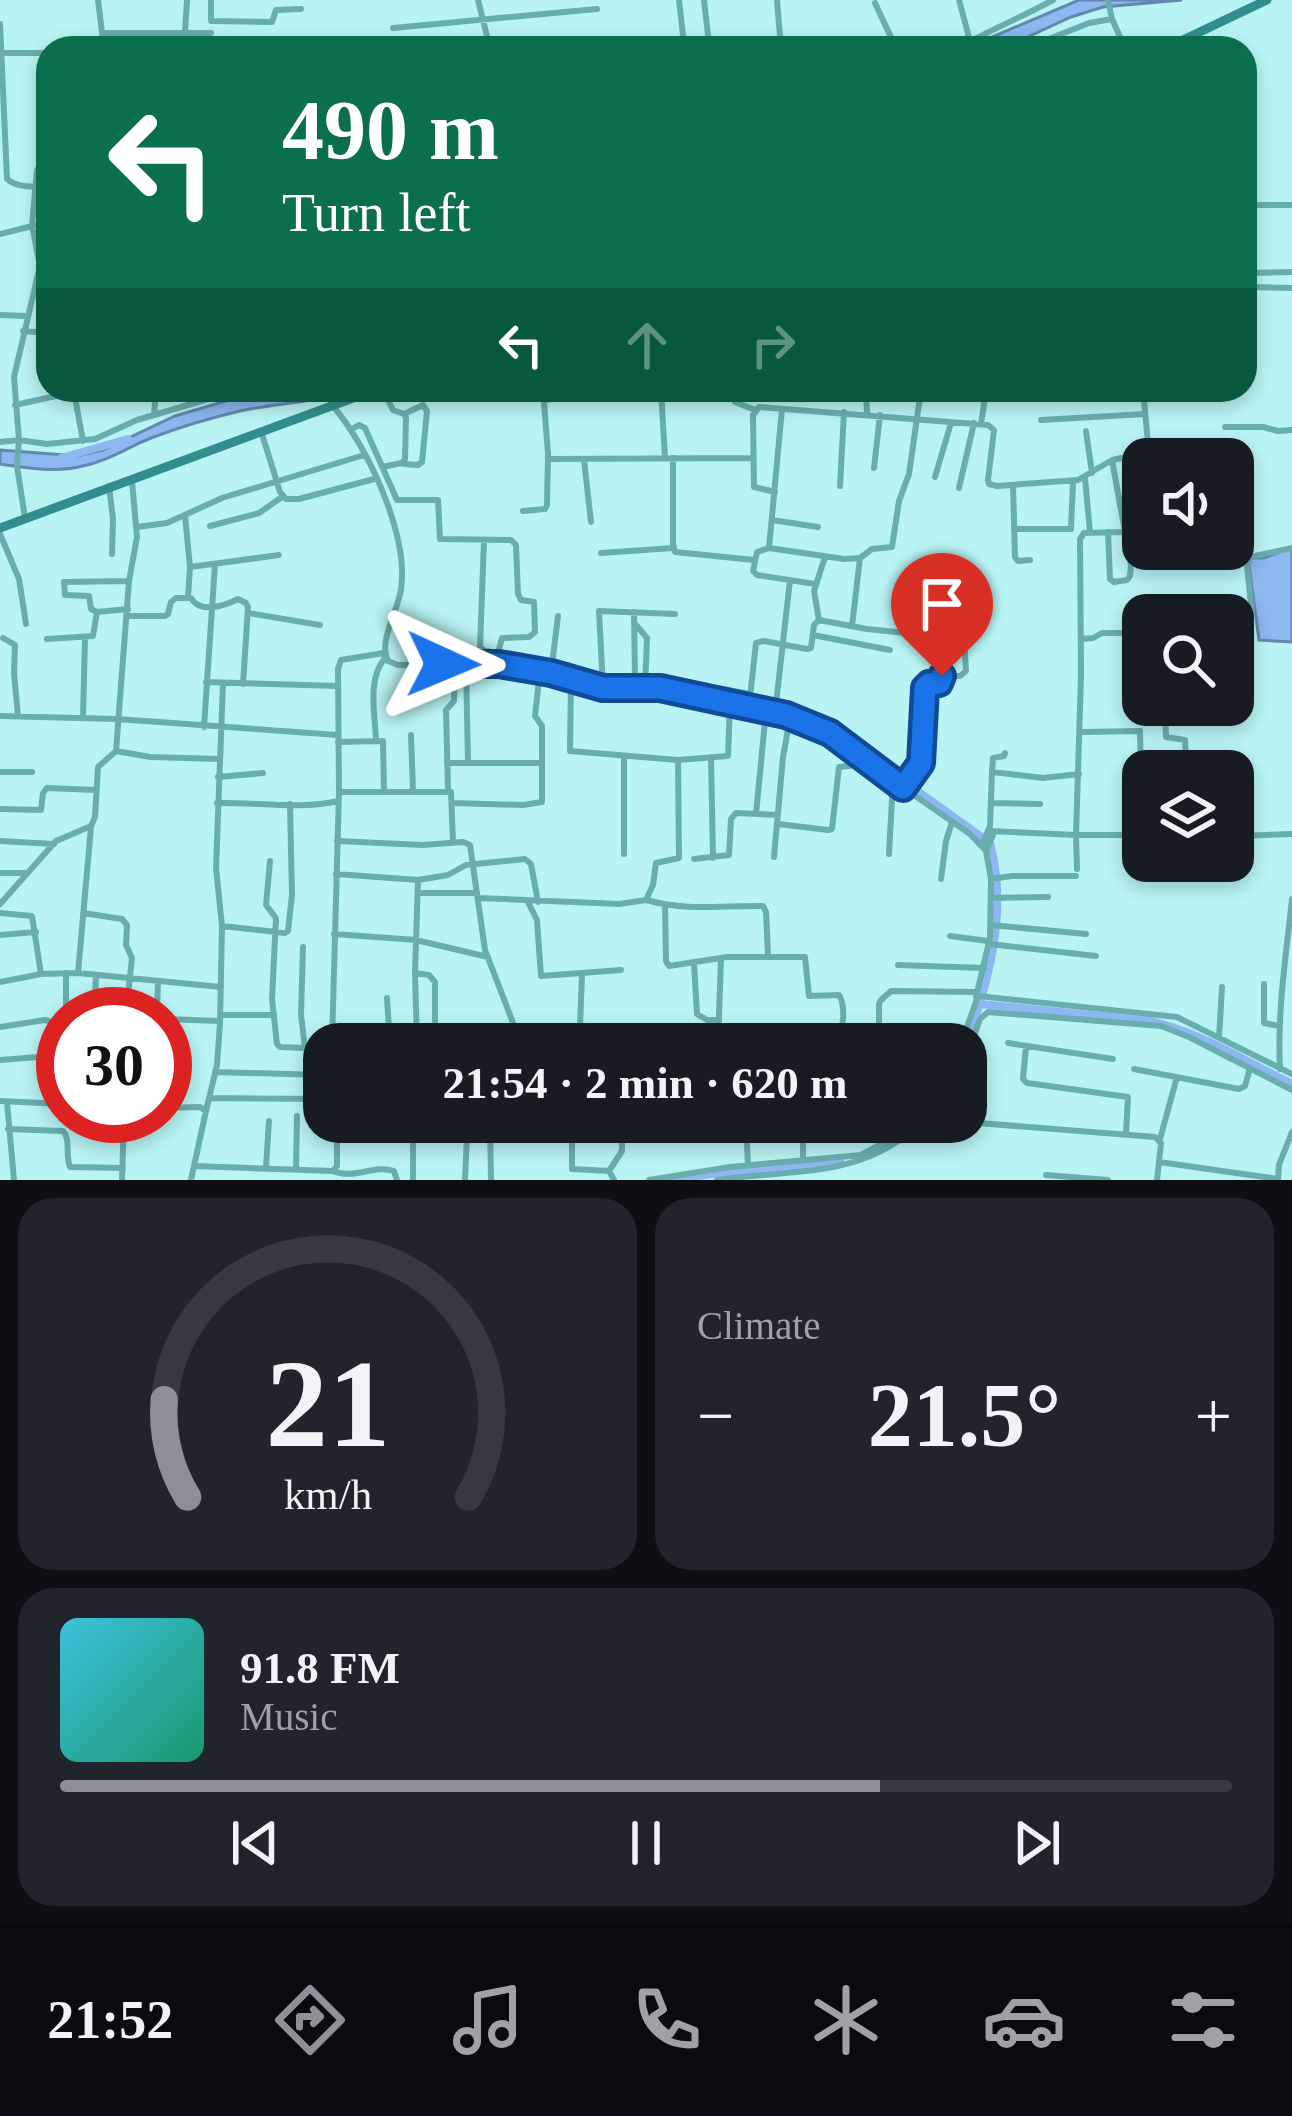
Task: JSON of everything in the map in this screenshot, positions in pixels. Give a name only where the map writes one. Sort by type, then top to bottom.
[{"type":"main road","points":[[1194,35],[1267,0]]},
{"type":"main road","points":[[0,531],[109,486],[344,402]]},
{"type":"street","points":[[98,0],[102,36]]},
{"type":"street","points":[[185,33],[187,0]]},
{"type":"street","points":[[478,0],[487,36]]},
{"type":"street","points":[[679,0],[683,36]]},
{"type":"street","points":[[704,0],[708,36]]},
{"type":"street","points":[[777,0],[781,36]]},
{"type":"street","points":[[959,0],[969,36]]},
{"type":"street","points":[[980,36],[1053,0]]},
{"type":"street","points":[[211,1],[212,36]]},
{"type":"street","points":[[875,3],[890,36]]},
{"type":"street","points":[[212,21],[272,22],[276,10],[301,9]]},
{"type":"street","points":[[393,28],[597,9]]},
{"type":"street","points":[[1056,36],[1110,9]]},
{"type":"street","points":[[0,24],[7,179],[35,188]]},
{"type":"street","points":[[102,33],[212,33]]},
{"type":"street","points":[[1,53],[36,53]]},
{"type":"street","points":[[36,180],[32,225],[36,246]]},
{"type":"street","points":[[1257,205],[1292,206]]},
{"type":"street","points":[[0,234],[36,224]]},
{"type":"street","points":[[1257,273],[1292,272]]},
{"type":"street","points":[[25,518],[17,466],[14,377],[36,281]]},
{"type":"street","points":[[1257,287],[1292,288]]},
{"type":"street","points":[[0,315],[27,316]]},
{"type":"street","points":[[23,331],[36,332]]},
{"type":"street","points":[[0,379],[14,377]]},
{"type":"street","points":[[15,405],[36,400]]},
{"type":"street","points":[[76,402],[83,441]]},
{"type":"street","points":[[154,415],[155,402]]},
{"type":"street","points":[[0,442],[83,441],[187,402]]},
{"type":"street","points":[[382,467],[422,462],[427,411],[419,406],[404,414],[387,402]]},
{"type":"street","points":[[523,511],[548,505],[545,402]]},
{"type":"street","points":[[662,402],[673,548],[678,554],[754,560]]},
{"type":"street","points":[[735,402],[755,410],[764,406],[993,427],[989,484],[1013,485],[1073,481],[1112,460],[1145,452],[1144,402]]},
{"type":"street","points":[[866,402],[867,414]]},
{"type":"street","points":[[815,584],[757,575],[753,572],[757,552],[770,548],[860,558],[872,549],[892,547],[920,402]]},
{"type":"street","points":[[959,488],[983,402]]},
{"type":"street","points":[[333,406],[352,429],[394,525],[401,576],[395,617],[374,687],[376,740]]},
{"type":"street","points":[[770,548],[782,408]]},
{"type":"street","points":[[755,410],[754,487],[776,492]]},
{"type":"street","points":[[840,486],[844,412]]},
{"type":"street","points":[[402,463],[404,414]]},
{"type":"street","points":[[1041,420],[1145,414]]},
{"type":"street","points":[[874,468],[880,415]]},
{"type":"street","points":[[935,477],[952,421]]},
{"type":"street","points":[[1225,427],[1292,430]]},
{"type":"street","points":[[352,429],[365,428],[397,500],[437,500],[440,539],[514,542],[519,597],[535,605],[533,635],[502,638],[495,664]]},
{"type":"street","points":[[262,431],[282,496],[291,500],[375,478]]},
{"type":"street","points":[[1086,431],[1090,532]]},
{"type":"street","points":[[137,527],[163,524],[214,501],[364,455]]},
{"type":"street","points":[[548,459],[752,458]]},
{"type":"street","points":[[584,459],[591,522]]},
{"type":"street","points":[[1112,460],[1122,511]]},
{"type":"street","points":[[78,973],[98,767],[116,751],[137,527],[132,478]]},
{"type":"street","points":[[1014,529],[1071,529],[1073,481]]},
{"type":"street","points":[[1013,485],[1015,559],[1030,560]]},
{"type":"street","points":[[109,486],[112,554]]},
{"type":"street","points":[[210,526],[259,513],[282,496]]},
{"type":"street","points":[[185,515],[188,597]]},
{"type":"street","points":[[772,520],[818,527]]},
{"type":"street","points":[[0,531],[19,579],[26,624]]},
{"type":"street","points":[[994,878],[1077,873],[1080,539],[1090,532],[1122,532]]},
{"type":"street","points":[[1108,532],[1110,579],[1127,580],[1129,570]]},
{"type":"street","points":[[484,540],[480,647],[499,652]]},
{"type":"street","points":[[601,553],[673,548]]},
{"type":"street","points":[[1251,594],[1246,566],[1250,557],[1292,548]]},
{"type":"street","points":[[190,567],[279,555]]},
{"type":"street","points":[[819,620],[815,584],[825,557]]},
{"type":"street","points":[[852,626],[860,558]]},
{"type":"street","points":[[204,727],[215,564]]},
{"type":"street","points":[[129,580],[64,582],[64,595],[89,596],[97,612],[164,616],[173,599],[188,597],[197,607],[226,606],[238,599],[247,603],[243,684]]},
{"type":"street","points":[[756,814],[790,580]]},
{"type":"street","points":[[603,688],[598,610],[675,614]]},
{"type":"street","points":[[47,639],[93,636],[97,612]]},
{"type":"street","points":[[634,612],[640,683]]},
{"type":"street","points":[[248,613],[320,625]]},
{"type":"street","points":[[551,673],[558,616]]},
{"type":"street","points":[[819,620],[962,637],[967,642],[966,671],[960,676],[942,676]]},
{"type":"street","points":[[749,700],[756,643],[811,648],[819,620]]},
{"type":"street","points":[[634,623],[647,638],[640,683]]},
{"type":"street","points":[[1081,639],[1122,633]]},
{"type":"street","points":[[813,635],[890,650]]},
{"type":"street","points":[[905,785],[922,756],[925,688],[939,683],[942,676],[939,636]]},
{"type":"street","points":[[83,718],[85,637]]},
{"type":"street","points":[[3,638],[15,645],[18,716]]},
{"type":"street","points":[[332,1023],[341,660],[384,656],[398,665],[495,664],[603,688],[673,680],[749,700],[830,733],[952,822],[986,841],[1122,835]]},
{"type":"street","points":[[453,843],[446,713],[454,701],[455,663]]},
{"type":"street","points":[[466,664],[468,763]]},
{"type":"street","points":[[452,803],[539,804],[543,799],[542,727],[535,716],[540,671]]},
{"type":"street","points":[[603,676],[730,703],[749,700]]},
{"type":"street","points":[[571,679],[570,751],[678,760],[726,756],[730,703]]},
{"type":"street","points":[[206,682],[338,686]]},
{"type":"street","points":[[191,1180],[215,1072],[220,1018],[223,926],[216,868],[223,683]]},
{"type":"street","points":[[0,716],[117,719],[381,740],[385,791]]},
{"type":"street","points":[[774,857],[790,716]]},
{"type":"street","points":[[1166,726],[1166,737],[1185,740],[1185,750]]},
{"type":"street","points":[[1080,732],[1140,731],[1140,750]]},
{"type":"street","points":[[411,735],[413,791]]},
{"type":"street","points":[[116,751],[220,759]]},
{"type":"street","points":[[969,1023],[992,943],[996,898],[986,841],[993,758],[1005,753]]},
{"type":"street","points":[[624,757],[624,854]]},
{"type":"street","points":[[711,757],[713,858]]},
{"type":"street","points":[[418,893],[533,902],[646,900],[656,863],[679,858],[678,760]]},
{"type":"street","points":[[447,763],[542,763]]},
{"type":"street","points":[[694,859],[729,855],[733,815],[756,814],[832,829],[839,767],[869,764]]},
{"type":"street","points":[[0,772],[32,772]]},
{"type":"street","points":[[992,772],[1043,778],[1078,774]]},
{"type":"street","points":[[218,777],[263,773]]},
{"type":"street","points":[[889,854],[893,781]]},
{"type":"street","points":[[0,809],[41,810],[47,788],[96,790]]},
{"type":"street","points":[[217,803],[313,807],[339,796],[448,790]]},
{"type":"street","points":[[1063,802],[1077,802]]},
{"type":"street","points":[[991,803],[1040,804]]},
{"type":"street","points":[[223,926],[285,933],[290,928],[290,804]]},
{"type":"street","points":[[941,879],[952,822]]},
{"type":"street","points":[[41,974],[34,920],[1,904],[60,838],[91,826]]},
{"type":"street","points":[[1254,835],[1292,834]]},
{"type":"street","points":[[0,841],[54,844]]},
{"type":"street","points":[[338,841],[470,844],[488,958],[513,1023]]},
{"type":"street","points":[[270,861],[266,905],[275,918],[276,1038],[280,1047],[303,1048]]},
{"type":"street","points":[[336,874],[418,880],[474,864],[529,861],[542,976],[621,970]]},
{"type":"street","points":[[0,873],[28,873]]},
{"type":"street","points":[[416,1023],[418,880]]},
{"type":"street","points":[[996,898],[1048,897]]},
{"type":"street","points":[[1280,1069],[1279,1026],[1292,899]]},
{"type":"street","points":[[646,900],[704,909],[763,906],[768,955]]},
{"type":"street","points":[[665,905],[667,965],[768,955],[805,958],[809,995],[841,998],[842,1023]]},
{"type":"street","points":[[83,913],[125,921],[132,958],[129,987]]},
{"type":"street","points":[[994,925],[1086,934]]},
{"type":"street","points":[[0,934],[36,932]]},
{"type":"street","points":[[334,934],[416,940],[488,958]]},
{"type":"street","points":[[950,936],[1096,956]]},
{"type":"street","points":[[303,947],[303,1032]]},
{"type":"street","points":[[719,1023],[722,958]]},
{"type":"street","points":[[694,963],[697,1014],[714,1023]]},
{"type":"street","points":[[898,964],[984,968]]},
{"type":"street","points":[[66,973],[66,987]]},
{"type":"street","points":[[0,978],[78,973],[221,987]]},
{"type":"street","points":[[415,973],[429,975],[435,982],[435,1023]]},
{"type":"street","points":[[580,1023],[582,974]]},
{"type":"street","points":[[95,987],[96,975]]},
{"type":"street","points":[[158,981],[158,987]]},
{"type":"street","points":[[1264,984],[1264,1023],[1279,1026]]},
{"type":"street","points":[[1219,1038],[1222,987]]},
{"type":"street","points":[[880,1023],[881,1000],[903,989],[1178,1017],[1292,1074]]},
{"type":"street","points":[[387,998],[389,1023]]},
{"type":"street","points":[[979,1023],[988,1012],[1161,1026],[1292,1090]]},
{"type":"street","points":[[192,1019],[274,1015]]},
{"type":"street","points":[[0,1027],[36,1022]]},
{"type":"street","points":[[1008,1043],[1114,1059]]},
{"type":"street","points":[[1026,1046],[1023,1078],[1027,1083],[1128,1097],[1126,1134]]},
{"type":"street","points":[[0,1060],[36,1057]]},
{"type":"street","points":[[1134,1069],[1243,1088],[1250,1068]]},
{"type":"street","points":[[215,1072],[303,1074]]},
{"type":"street","points":[[1157,1180],[1160,1139],[1177,1077]]},
{"type":"street","points":[[209,1098],[303,1096]]},
{"type":"street","points":[[14,1180],[4,1101],[36,1103]]},
{"type":"street","points":[[192,1107],[206,1111]]},
{"type":"street","points":[[296,1169],[297,1116]]},
{"type":"street","points":[[266,1167],[269,1120]]},
{"type":"street","points":[[987,1124],[1160,1139]]},
{"type":"street","points":[[8,1129],[63,1131],[70,1167],[123,1168]]},
{"type":"street","points":[[1159,1162],[1278,1180],[1292,1132]]},
{"type":"street","points":[[122,1180],[123,1143]]},
{"type":"street","points":[[333,1171],[337,1143]]},
{"type":"street","points":[[413,1143],[413,1180]]},
{"type":"street","points":[[465,1180],[467,1143]]},
{"type":"street","points":[[490,1143],[491,1180]]},
{"type":"street","points":[[572,1143],[572,1169],[609,1171]]},
{"type":"street","points":[[609,1171],[622,1143]]},
{"type":"street","points":[[747,1143],[748,1166]]},
{"type":"street","points":[[883,1143],[884,1148]]},
{"type":"street","points":[[717,1180],[839,1169],[867,1162],[889,1143]]},
{"type":"street","points":[[649,1180],[748,1166],[802,1171],[900,1143]]},
{"type":"street","points":[[194,1166],[296,1169],[318,1175],[385,1168],[397,1180]]},
{"type":"street","points":[[250,1166],[250,1180]]},
{"type":"street","points":[[839,1169],[840,1180]]},
{"type":"street","points":[[609,1171],[614,1180]]},
{"type":"street","points":[[1046,1175],[1108,1180]]},
{"type":"water","points":[[1079,0],[1182,0],[1103,7],[1030,36],[994,36]]},
{"type":"water","points":[[222,402],[295,402],[206,420],[83,466],[52,469],[0,464],[0,450],[78,456],[103,450],[175,416]]},
{"type":"water","points":[[1292,550],[1292,642],[1259,640],[1250,570],[1254,570],[1254,558]]},
{"type":"waterway","points":[[61,458],[128,439]]},
{"type":"waterway","points":[[410,657],[518,660],[603,682],[669,682]]},
{"type":"waterway","points":[[696,687],[826,720],[852,744],[990,843],[997,919],[972,1023]]},
{"type":"waterway","points":[[980,1004],[1149,1021],[1205,1040],[1292,1084]]},
{"type":"waterway","points":[[672,1180],[841,1163]]},
{"type":"route","points":[[443,664],[499,664],[603,688],[660,688],[786,715],[830,733],[903,788],[921,763],[925,688],[939,683],[942,676]]}]
